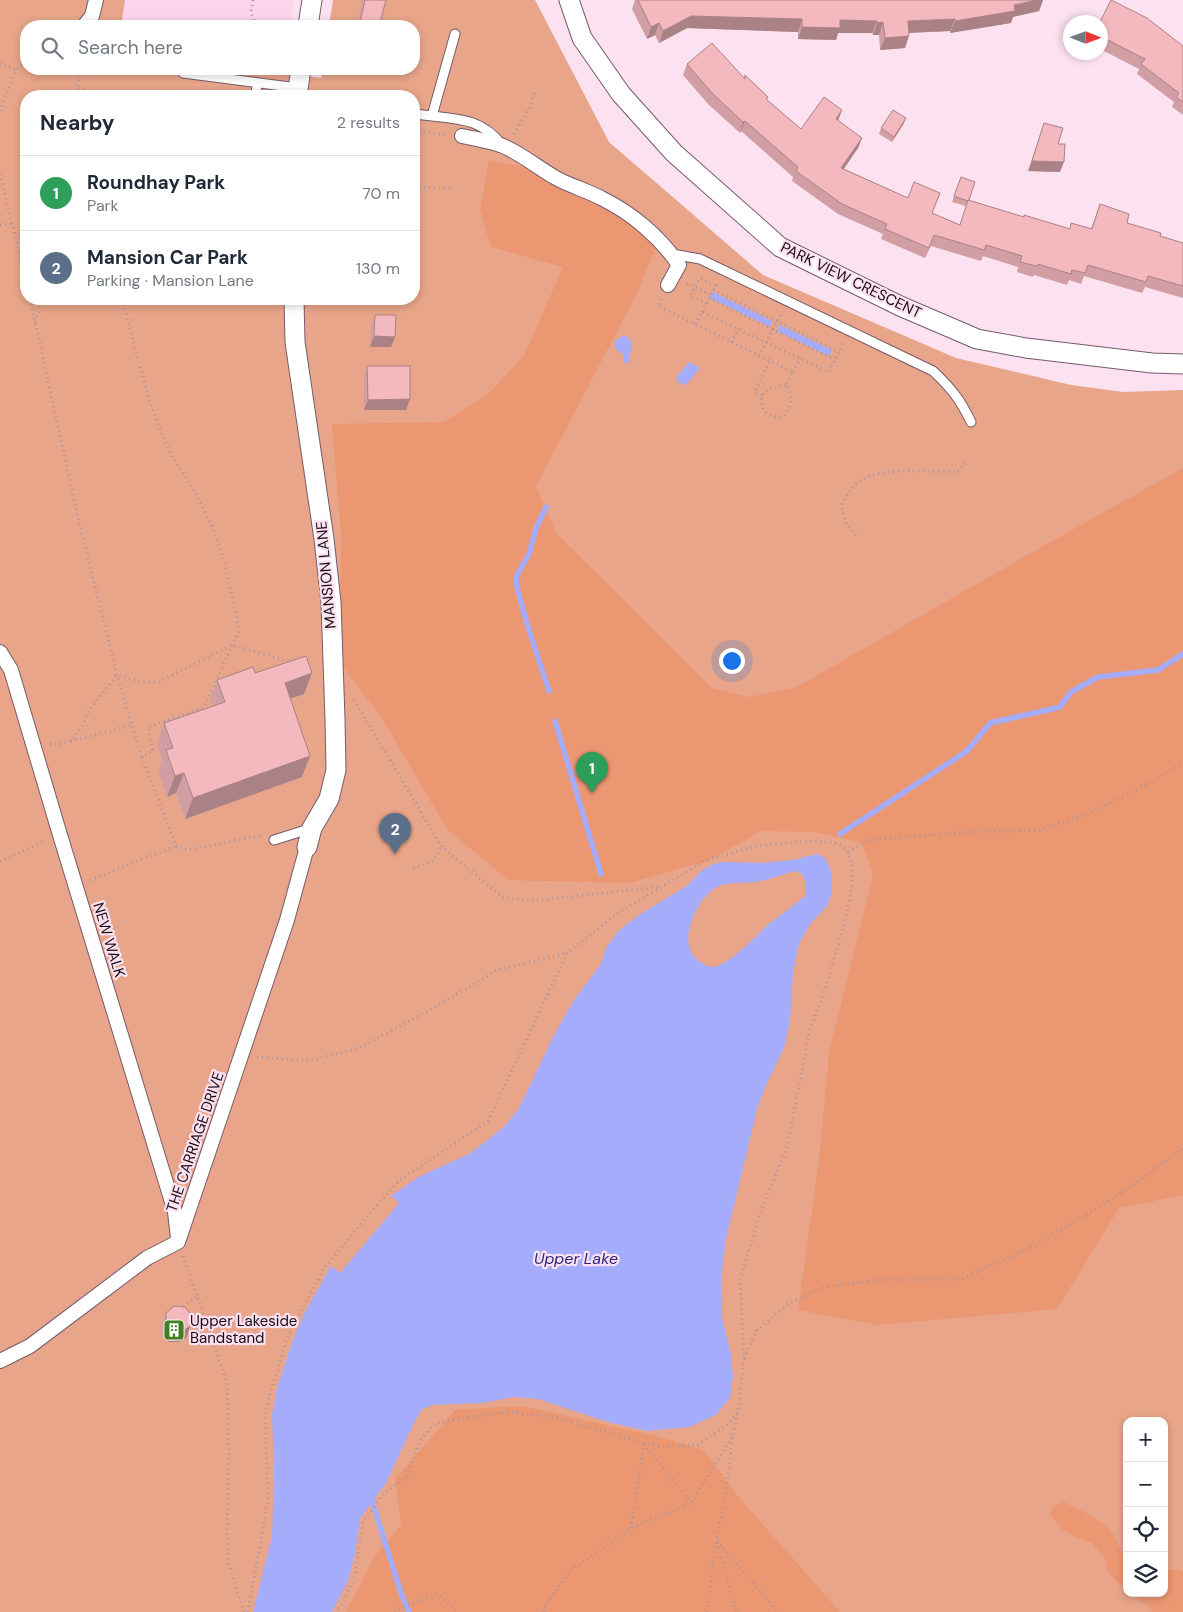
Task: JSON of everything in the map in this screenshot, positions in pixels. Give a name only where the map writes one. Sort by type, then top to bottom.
[{"type":"street","points":[[89,20],[92,16],[96,0]]},
{"type":"street","points":[[309,20],[312,0]]},
{"type":"street","name":"PARK VIEW CRESCENT","points":[[569,0],[582,38],[621,94],[674,153],[780,247],[900,306],[977,339],[1026,348],[1142,362],[1183,364]]},
{"type":"street","points":[[297,90],[300,75]]},
{"type":"street","points":[[462,136],[502,146],[532,162],[553,177],[601,198],[640,223],[672,254],[679,265],[671,281]]},
{"type":"street","name":"MANSION LANE","points":[[294,305],[295,342],[324,539],[331,602],[336,770],[329,799],[312,828],[307,847]]},
{"type":"street","name":"NEW WALK","points":[[0,652],[11,670],[175,1212],[178,1242]]},
{"type":"street","name":"THE CARRIAGE DRIVE","points":[[178,1242],[287,920],[307,847]]},
{"type":"street","points":[[0,1361],[30,1346],[146,1258],[178,1242]]},
{"type":"lane","points":[[432,116],[455,34]]},
{"type":"lane","points":[[198,75],[257,83],[288,90]]},
{"type":"lane","points":[[256,90],[257,83]]},
{"type":"lane","points":[[420,115],[464,119],[486,129],[502,146]]},
{"type":"lane","points":[[672,254],[700,259],[933,371],[949,386],[962,403],[971,422]]},
{"type":"lane","points":[[274,840],[312,828]]},
{"type":"path","points":[[253,0],[251,12],[254,20]]},
{"type":"path","points":[[0,64],[16,70]]},
{"type":"path","points":[[0,111],[16,70],[20,66]]},
{"type":"path","points":[[80,75],[77,88],[84,90]]},
{"type":"path","points":[[502,146],[515,133],[530,107],[534,92]]},
{"type":"path","points":[[420,132],[462,136]]},
{"type":"path","points":[[0,174],[20,255]]},
{"type":"path","points":[[420,187],[450,188]]},
{"type":"path","points":[[0,225],[13,224]]},
{"type":"path","points":[[707,304],[690,296],[700,278],[715,286]]},
{"type":"path","points":[[793,372],[658,306],[671,281],[695,287],[710,297],[773,330],[835,360]]},
{"type":"path","points":[[713,290],[839,352]]},
{"type":"path","points":[[31,305],[78,516],[117,675],[142,757],[176,846]]},
{"type":"path","points":[[35,322],[41,305]]},
{"type":"path","points":[[124,305],[153,411],[170,453],[212,524],[224,560],[239,631],[204,707],[148,727],[153,751],[142,757]]},
{"type":"path","points":[[759,356],[784,309]]},
{"type":"path","points":[[696,324],[702,312],[829,372],[846,339]]},
{"type":"path","points":[[731,342],[739,329]]},
{"type":"path","points":[[786,385],[770,388],[762,395],[762,406],[765,413],[776,418],[782,417],[790,408],[791,398],[786,385],[800,358]]},
{"type":"path","points":[[762,395],[754,392],[769,361]]},
{"type":"path","points":[[856,535],[846,523],[841,506],[850,490],[863,479],[879,472],[957,472],[967,462]]},
{"type":"path","points":[[117,675],[141,682],[159,682],[232,645],[296,663]]},
{"type":"path","points":[[333,673],[350,695],[442,847],[502,897],[531,901],[663,887]]},
{"type":"path","points":[[70,741],[82,725],[89,710],[117,675]]},
{"type":"path","points":[[33,744],[61,744],[132,725]]},
{"type":"path","points":[[848,852],[868,840],[970,832],[1040,830],[1089,813],[1153,781],[1183,763]]},
{"type":"path","points":[[0,861],[60,836]]},
{"type":"path","points":[[95,878],[176,846],[188,850],[257,836],[274,840]]},
{"type":"path","points":[[241,1056],[308,1061],[359,1048],[498,970],[567,953],[618,914],[706,860],[757,846],[808,841],[833,842],[842,846],[848,852],[852,864],[852,886],[844,925],[826,986],[810,1030],[787,1148],[762,1210],[740,1279],[744,1359],[738,1412],[723,1510],[716,1540],[707,1612]]},
{"type":"path","points":[[413,868],[433,862],[442,847]]},
{"type":"path","points":[[248,1612],[268,1500],[265,1412],[286,1341],[323,1270],[399,1181],[488,1121],[567,953]]},
{"type":"path","points":[[744,1359],[757,1330],[788,1304],[824,1287],[878,1280],[961,1279],[1032,1247],[1114,1198],[1183,1149]]},
{"type":"path","points":[[178,1242],[227,1382],[229,1456],[228,1548],[230,1565],[244,1612]]},
{"type":"path","points":[[176,1312],[197,1297]]},
{"type":"path","points":[[336,1612],[342,1604],[355,1575],[364,1522],[384,1493],[406,1478],[420,1441],[435,1423],[456,1418],[508,1412],[553,1417],[644,1444],[656,1446],[698,1445],[729,1422],[738,1412]]},
{"type":"path","points":[[544,1612],[546,1604],[571,1570],[631,1528],[691,1503],[733,1435]]},
{"type":"path","points":[[644,1444],[691,1503]]},
{"type":"path","points":[[631,1528],[644,1444]]},
{"type":"path","points":[[716,1540],[736,1612]]},
{"type":"path","points":[[716,1540],[778,1612]]},
{"type":"path","points":[[397,1611],[422,1599],[438,1594],[457,1612]]},
{"type":"shaded area","points":[[0,0],[125,0],[122,20],[20,20],[20,75],[295,75],[321,78],[322,75],[420,75],[420,20],[330,20],[333,0],[535,0],[609,142],[763,275],[956,358],[1071,385],[1123,392],[1183,390],[1183,1612],[0,1612]]},
{"type":"shaded area","points":[[125,0],[294,0],[291,20],[122,20]]},
{"type":"shaded area","points":[[489,160],[580,179],[633,214],[660,238],[636,295],[536,486],[556,533],[712,688],[749,697],[795,688],[1183,468],[1183,1195],[1119,1208],[1057,1309],[877,1325],[798,1310],[819,1161],[829,1054],[873,876],[862,843],[815,832],[761,831],[708,861],[629,883],[508,880],[447,829],[382,718],[340,663],[341,533],[332,424],[444,422],[487,395],[524,356],[563,267],[491,247],[480,210]]},
{"type":"shaded area","points":[[523,1406],[656,1436],[704,1450],[737,1495],[840,1612],[346,1612],[374,1557],[401,1525],[395,1479],[455,1410]]},
{"type":"shaded area","points":[[1064,1502],[1095,1518],[1113,1534],[1123,1553],[1123,1588],[1107,1571],[1106,1561],[1092,1543],[1062,1529],[1050,1515],[1053,1507]]},
{"type":"shaded area","points":[[1179,1569],[1183,1572],[1183,1612],[1153,1612],[1146,1604],[1135,1597],[1168,1597],[1168,1570]]},
{"type":"water","points":[[713,292],[772,321],[770,327],[710,298]]},
{"type":"water","points":[[780,325],[832,350],[829,356],[777,331]]},
{"type":"water","points":[[622,336],[626,336],[632,342],[629,363],[624,363],[623,354],[615,346],[615,341]]},
{"type":"water","points":[[689,362],[700,368],[686,385],[679,383],[676,377]]},
{"type":"water","name":"Upper Lake","points":[[817,854],[825,858],[830,868],[832,881],[831,895],[827,906],[811,923],[799,944],[793,973],[790,1021],[784,1048],[757,1109],[726,1239],[721,1278],[722,1317],[731,1355],[733,1377],[730,1398],[716,1415],[690,1427],[647,1431],[608,1422],[538,1399],[513,1397],[483,1403],[433,1405],[421,1410],[386,1483],[360,1519],[355,1554],[348,1581],[332,1612],[253,1612],[272,1536],[274,1472],[272,1415],[277,1388],[292,1342],[305,1312],[331,1266],[340,1273],[399,1203],[391,1196],[418,1177],[469,1154],[504,1127],[519,1108],[554,1035],[574,1000],[601,964],[606,948],[618,931],[639,915],[688,885],[701,871],[713,864],[792,860]],"holes":[[[795,871],[802,874],[805,880],[806,895],[770,923],[727,961],[711,967],[701,962],[692,954],[689,944],[691,922],[702,901],[717,887],[731,883],[750,883],[770,879]]]},
{"type":"building","points":[[365,0],[386,0],[381,20],[360,20]]},
{"type":"building","points":[[638,0],[1037,0],[1014,5],[1015,11],[955,21],[955,19],[908,21],[909,36],[885,38],[883,22],[877,23],[877,21],[840,20],[840,28],[802,27],[802,19],[691,16],[663,31],[659,23],[651,27]]},
{"type":"building","points":[[1111,0],[1147,18],[1183,46],[1183,102],[1176,97],[1179,93],[1141,64],[1145,59],[1108,40],[1108,15],[1104,15]]},
{"type":"building","points":[[712,43],[745,79],[745,75],[768,97],[766,99],[801,129],[824,97],[842,110],[836,119],[862,138],[841,168],[908,198],[914,182],[940,193],[932,213],[960,225],[968,200],[1070,229],[1071,223],[1092,229],[1100,204],[1129,214],[1127,223],[1161,233],[1160,236],[1183,243],[1183,286],[1148,276],[1146,282],[1088,265],[1085,273],[1072,270],[1071,274],[1038,264],[1037,266],[1020,262],[1022,256],[986,245],[984,250],[934,235],[929,248],[885,229],[887,224],[842,204],[796,171],[798,167],[745,121],[743,122],[712,93],[687,64]]},
{"type":"building","points":[[893,110],[906,118],[894,137],[881,128]]},
{"type":"building","points":[[1044,123],[1063,128],[1058,144],[1065,144],[1064,162],[1032,161]]},
{"type":"building","points":[[961,177],[975,182],[968,201],[954,196]]},
{"type":"building","points":[[375,315],[396,315],[395,337],[374,336]]},
{"type":"building","points":[[367,366],[410,366],[410,399],[368,400]]},
{"type":"building","points":[[306,656],[312,673],[285,683],[310,756],[193,798],[184,773],[175,776],[166,750],[173,748],[164,723],[225,702],[217,680],[253,667],[255,673]]},
{"type":"building","points":[[174,1306],[185,1307],[191,1315],[190,1326],[182,1332],[172,1331],[166,1324],[166,1313]]},
{"type":"waterway","points":[[546,507],[536,528],[529,554],[516,577],[517,588],[527,624],[549,691]]},
{"type":"waterway","points":[[840,834],[967,751],[990,723],[1060,707],[1071,692],[1098,677],[1158,670],[1183,654]]},
{"type":"waterway","points":[[555,721],[601,874]]},
{"type":"waterway","points":[[372,1501],[402,1596],[409,1612]]},
{"type":"place","name":"Roundhay Park","points":[[592,793]]},
{"type":"place","name":"Mansion Car Park","points":[[395,854]]},
{"type":"place","name":"Upper Lakeside Bandstand","points":[[174,1330]]}]
